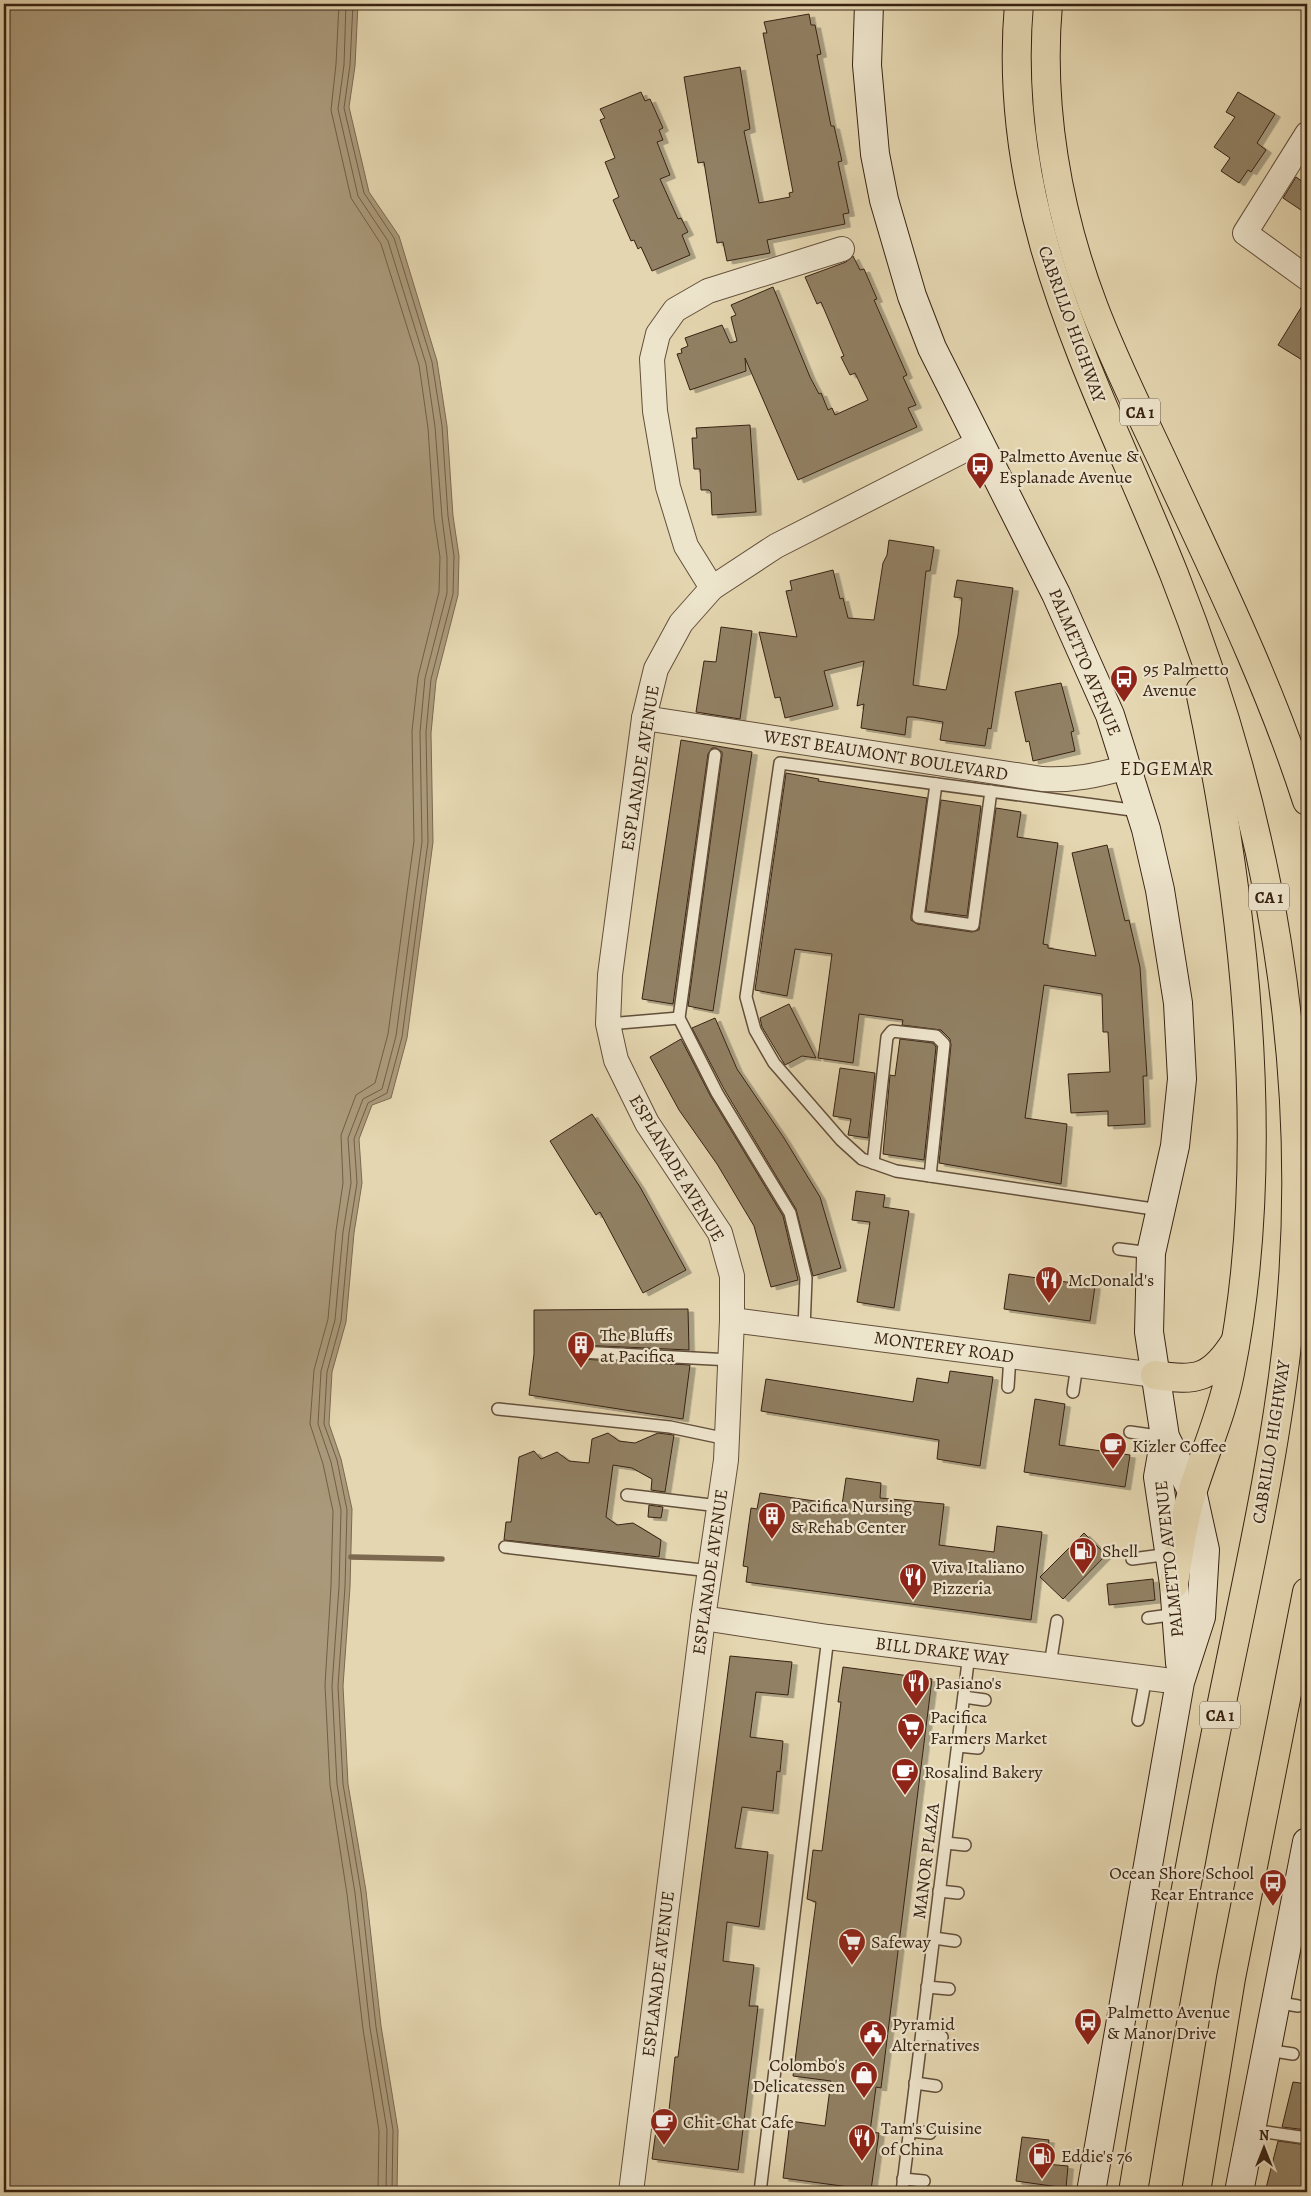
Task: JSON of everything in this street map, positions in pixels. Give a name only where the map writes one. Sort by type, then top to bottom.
[{"type":"highway","name":"CABRILLO HIGHWAY","points":[[1019,4],[1018,107],[1029,190],[1038,230],[1051,275],[1081,355],[1172,570],[1203,650],[1228,731],[1250,812],[1270,905],[1282,980],[1292,1066],[1295,1149],[1294,1236],[1290,1319],[1273,1447],[1174,1947],[1133,2192]]},
{"type":"highway","name":"CABRILLO HIGHWAY","points":[[1048,4],[1047,96],[1052,144],[1066,223],[1079,266],[1112,352],[1271,697],[1307,801]]},
{"type":"highway","points":[[1172,570],[1224,814],[1245,996],[1249,1083],[1250,1195],[1248,1238],[1236,1341],[1230,1374],[1219,1416],[1192,1491],[1183,1528],[1174,1584]]},
{"type":"highway","points":[[1155,1375],[1191,1379],[1205,1375],[1217,1367],[1236,1341]]},
{"type":"highway","points":[[1196,2192],[1231,1978],[1307,1592]]},
{"type":"street","name":"PALMETTO AVENUE","points":[[869,4],[867,65],[875,154],[884,200],[912,296],[932,348],[1080,645],[1110,715],[1141,811],[1160,890],[1170,948],[1181,1047],[1180,1113],[1151,1253],[1148,1332],[1165,1437],[1192,1491],[1206,1550],[1201,1617],[1180,1682],[1091,2192]]},
{"type":"street","points":[[1307,134],[1245,233],[1307,278]]},
{"type":"street","points":[[712,588],[686,546],[668,487],[655,402],[652,359],[658,334],[675,310],[708,291],[842,248]]},
{"type":"street","name":"ESPLANADE AVENUE","points":[[630,2192],[727,1439],[732,1320],[732,1276],[720,1233],[647,1123],[616,1060],[608,1024],[610,975],[644,718],[656,669],[681,623],[712,588],[776,546],[980,442]]},
{"type":"street","name":"WEST BEAUMONT BOULEVARD","points":[[644,718],[1042,779],[1087,778],[1128,767]]},
{"type":"street","name":"MONTEREY ROAD","points":[[732,1320],[1155,1375]]},
{"type":"street","name":"PALMETTO AVENUE","points":[[1165,1437],[1158,1477],[1174,1584],[1180,1682]]},
{"type":"street","name":"BILL DRAKE WAY","points":[[703,1618],[828,1637],[1180,1682]]},
{"type":"street","points":[[1239,2192],[1252,2130],[1280,2052],[1307,1842]]},
{"type":"lane","points":[[715,756],[679,1018],[717,1093],[790,1213],[806,1278],[804,1329]]},
{"type":"lane","points":[[1141,811],[780,763],[746,996],[754,1030],[774,1063],[841,1140],[862,1159],[896,1171],[1160,1210]]},
{"type":"lane","points":[[936,784],[918,917],[973,925],[992,791]]},
{"type":"lane","points":[[608,1024],[679,1018]]},
{"type":"lane","points":[[873,1163],[887,1037],[892,1031],[936,1036],[944,1044],[930,1176]]},
{"type":"lane","points":[[1119,1249],[1151,1253]]},
{"type":"lane","points":[[580,1352],[731,1360]]},
{"type":"lane","points":[[1008,1387],[1010,1356]]},
{"type":"lane","points":[[1073,1392],[1077,1365]]},
{"type":"lane","points":[[498,1409],[670,1427],[727,1439]]},
{"type":"lane","points":[[1130,1432],[1165,1437]]},
{"type":"lane","points":[[627,1495],[719,1506]]},
{"type":"lane","points":[[506,1547],[710,1571]]},
{"type":"lane","points":[[1132,1559],[1170,1554]]},
{"type":"lane","points":[[1148,1618],[1177,1614]]},
{"type":"lane","points":[[1050,1665],[1057,1621]]},
{"type":"lane","points":[[760,2192],[828,1637]]},
{"type":"lane","name":"MANOR PLAZA","points":[[902,2192],[969,1654]]},
{"type":"lane","points":[[1138,1720],[1146,1677]]},
{"type":"lane","points":[[964,1697],[985,1700]]},
{"type":"lane","points":[[958,1746],[978,1748]]},
{"type":"lane","points":[[946,1843],[965,1845]]},
{"type":"lane","points":[[940,1891],[958,1893]]},
{"type":"lane","points":[[934,1938],[954,1941]]},
{"type":"lane","points":[[928,1987],[949,1990]]},
{"type":"lane","points":[[922,2034],[942,2037]]},
{"type":"lane","points":[[915,2083],[936,2086]]},
{"type":"lane","points":[[1252,2130],[1307,2138]]},
{"type":"lane","points":[[909,2131],[930,2133]]},
{"type":"lane","points":[[903,2178],[924,2181]]},
{"type":"water","points":[[4,4],[358,4],[355,66],[349,107],[369,192],[399,236],[437,361],[447,426],[453,516],[459,556],[458,595],[436,681],[431,733],[433,842],[407,1038],[391,1098],[372,1105],[359,1139],[362,1183],[354,1233],[346,1322],[332,1372],[329,1424],[341,1459],[352,1509],[350,1587],[343,1686],[348,1784],[366,1891],[381,2026],[398,2130],[397,2192],[4,2192]]},
{"type":"building","points":[[809,14],[811,25],[815,25],[821,54],[817,55],[831,126],[834,126],[842,161],[838,162],[849,213],[843,214],[845,224],[767,240],[770,253],[727,261],[723,242],[717,243],[704,162],[698,163],[684,77],[740,67],[750,129],[744,131],[759,203],[790,197],[789,193],[793,192],[763,33],[767,33],[764,22]]},
{"type":"building","points":[[641,92],[645,101],[650,99],[663,128],[659,130],[663,140],[657,142],[670,175],[660,179],[678,219],[681,218],[688,232],[682,235],[690,255],[652,271],[641,247],[638,249],[634,240],[631,241],[613,200],[619,197],[605,162],[615,158],[600,120],[605,118],[600,109]]},
{"type":"building","points":[[1238,92],[1275,114],[1257,143],[1266,150],[1251,172],[1248,170],[1239,183],[1221,171],[1230,158],[1214,147],[1235,117],[1226,112]]},
{"type":"building","points":[[1296,177],[1307,185],[1307,214],[1283,198]]},
{"type":"building","points":[[853,256],[860,270],[864,269],[877,299],[874,300],[907,375],[903,377],[916,405],[908,408],[917,427],[798,480],[745,358],[746,371],[690,390],[677,354],[682,353],[681,349],[688,346],[685,338],[722,325],[730,343],[737,341],[731,317],[736,315],[731,305],[773,287],[810,377],[819,394],[821,393],[828,410],[832,408],[835,415],[868,400],[855,373],[850,375],[841,357],[844,356],[821,302],[817,304],[805,277],[846,262]]},
{"type":"building","points":[[1307,298],[1307,363],[1278,345]]},
{"type":"building","points":[[750,425],[756,512],[712,515],[711,492],[709,490],[701,490],[700,469],[694,469],[692,438],[697,438],[696,428]]},
{"type":"building","points":[[889,540],[934,547],[930,571],[926,571],[913,685],[946,690],[958,635],[962,598],[954,597],[957,580],[1013,588],[991,729],[988,728],[985,746],[940,740],[943,722],[913,717],[907,717],[905,735],[861,728],[864,704],[857,706],[864,661],[824,671],[833,706],[785,718],[780,697],[775,698],[759,632],[797,637],[786,591],[792,590],[790,581],[833,570],[840,599],[843,598],[848,618],[874,620],[883,563],[887,555]]},
{"type":"building","points":[[721,627],[752,631],[740,719],[696,712],[704,661],[716,662]]},
{"type":"building","points":[[1061,683],[1074,731],[1071,732],[1075,751],[1033,761],[1029,741],[1026,742],[1015,692]]},
{"type":"building","points":[[681,740],[752,752],[713,1011],[688,1006],[722,756],[722,752],[716,748],[712,748],[708,754],[673,1004],[642,999]]},
{"type":"building","points":[[786,773],[819,779],[818,781],[927,798],[911,916],[911,920],[917,924],[972,932],[979,930],[996,808],[1021,812],[1017,837],[1058,843],[1043,944],[1048,945],[1048,948],[1096,956],[1072,853],[1107,845],[1125,921],[1129,920],[1140,967],[1147,1076],[1143,1076],[1145,1124],[1108,1126],[1108,1111],[1071,1113],[1068,1074],[1110,1072],[1108,1032],[1103,1032],[1102,994],[1044,985],[1025,1118],[1067,1124],[1061,1184],[939,1163],[951,1045],[950,1039],[941,1030],[902,1025],[903,1020],[859,1014],[853,1063],[818,1058],[832,954],[795,949],[787,996],[755,990]]},
{"type":"building","points":[[941,800],[981,806],[967,916],[926,911]]},
{"type":"building","points":[[789,1004],[816,1058],[802,1056],[785,1065],[762,1027],[760,1018]]},
{"type":"building","points":[[715,1018],[737,1069],[784,1138],[820,1197],[841,1268],[813,1276],[796,1209],[724,1089],[692,1028]]},
{"type":"building","points":[[681,1039],[711,1097],[783,1216],[798,1280],[771,1287],[754,1226],[717,1164],[679,1110],[650,1057]]},
{"type":"building","points":[[900,1039],[933,1043],[936,1047],[924,1160],[883,1154],[890,1075],[895,1076]]},
{"type":"building","points":[[840,1068],[875,1073],[868,1138],[848,1135],[851,1119],[833,1116]]},
{"type":"building","points":[[592,1114],[640,1187],[686,1270],[643,1293],[600,1212],[596,1215],[550,1141]]},
{"type":"building","points":[[856,1191],[885,1195],[883,1207],[909,1211],[894,1308],[857,1302],[870,1222],[852,1220]]},
{"type":"building","points":[[1009,1274],[1095,1286],[1090,1321],[1004,1309]]},
{"type":"building","name":"The Bluffs at Pacifica","points":[[688,1309],[689,1350],[580,1345],[574,1348],[573,1352],[576,1358],[580,1359],[690,1365],[683,1419],[529,1395],[534,1354],[534,1310]]},
{"type":"building","points":[[950,1371],[993,1377],[980,1466],[937,1459],[939,1440],[761,1411],[766,1379],[913,1402],[917,1378],[948,1383]]},
{"type":"building","points":[[1035,1399],[1065,1404],[1059,1445],[1130,1455],[1125,1487],[1024,1472]]},
{"type":"building","points":[[608,1433],[619,1441],[635,1443],[658,1433],[674,1435],[665,1492],[651,1490],[652,1479],[632,1468],[613,1465],[606,1517],[617,1525],[633,1523],[661,1540],[659,1557],[504,1540],[506,1522],[511,1522],[519,1457],[534,1451],[541,1459],[557,1452],[569,1461],[589,1463],[592,1439]]},
{"type":"building","points":[[846,1478],[881,1483],[880,1498],[944,1504],[939,1545],[994,1552],[997,1526],[1042,1532],[1031,1620],[746,1582],[748,1567],[743,1566],[751,1508],[757,1509],[760,1493],[842,1505]]},
{"type":"building","points":[[649,1505],[663,1507],[661,1518],[648,1517]]},
{"type":"building","points":[[1084,1533],[1106,1555],[1063,1599],[1040,1577]]},
{"type":"building","points":[[1153,1579],[1155,1600],[1109,1605],[1107,1584]]},
{"type":"building","points":[[730,1656],[792,1662],[788,1695],[756,1692],[750,1737],[783,1741],[780,1772],[777,1771],[773,1811],[742,1807],[735,1848],[768,1852],[759,1927],[727,1922],[723,1961],[754,1965],[749,2006],[758,2006],[738,2170],[652,2159],[659,2109],[669,2110],[675,2057],[678,2057]]},
{"type":"building","points":[[843,1667],[932,1679],[881,2088],[876,2087],[870,2132],[879,2133],[871,2190],[783,2178],[790,2121],[825,2126],[831,2081],[793,2076],[816,1902],[807,1899],[813,1850],[822,1851],[841,1702],[838,1702]]},
{"type":"building","points":[[1293,2082],[1307,2084],[1307,2130],[1282,2127]]},
{"type":"building","points":[[1022,2137],[1049,2140],[1046,2164],[1068,2166],[1066,2188],[1016,2181]]},
{"type":"building","points":[[1278,2141],[1307,2145],[1307,2192],[1265,2192]]},
{"type":"waterway","points":[[351,1557],[442,1559]]},
{"type":"place","name":"Palmetto Avenue & Esplanade Avenue","points":[[980,490]]},
{"type":"place","name":"95 Palmetto Avenue","points":[[1124,703]]},
{"type":"place","name":"McDonald's","points":[[1049,1304]]},
{"type":"place","name":"The Bluffs at Pacifica","points":[[581,1369]]},
{"type":"place","name":"Kizler Coffee","points":[[1113,1470]]},
{"type":"place","name":"Pacifica Nursing & Rehab Center","points":[[772,1540]]},
{"type":"place","name":"Shell","points":[[1083,1575]]},
{"type":"place","name":"Viva Italiano Pizzeria","points":[[913,1601]]},
{"type":"place","name":"Pasiano's","points":[[916,1707]]},
{"type":"place","name":"Pacifica Farmers Market","points":[[911,1751]]},
{"type":"place","name":"Rosalind Bakery","points":[[905,1796]]},
{"type":"place","name":"Ocean Shore School Rear Entrance","points":[[1273,1907]]},
{"type":"place","name":"Safeway","points":[[852,1966]]},
{"type":"place","name":"Palmetto Avenue & Manor Drive","points":[[1088,2046]]},
{"type":"place","name":"Pyramid Alternatives","points":[[873,2058]]},
{"type":"place","name":"Colombo's Delicatessen","points":[[864,2099]]},
{"type":"place","name":"Chit-Chat Cafe","points":[[664,2146]]},
{"type":"place","name":"Tam's Cuisine of China","points":[[862,2162]]},
{"type":"place","name":"Eddie's 76","points":[[1042,2180]]},
{"type":"district","name":"EDGEMAR","points":[[1167,768]]}]
